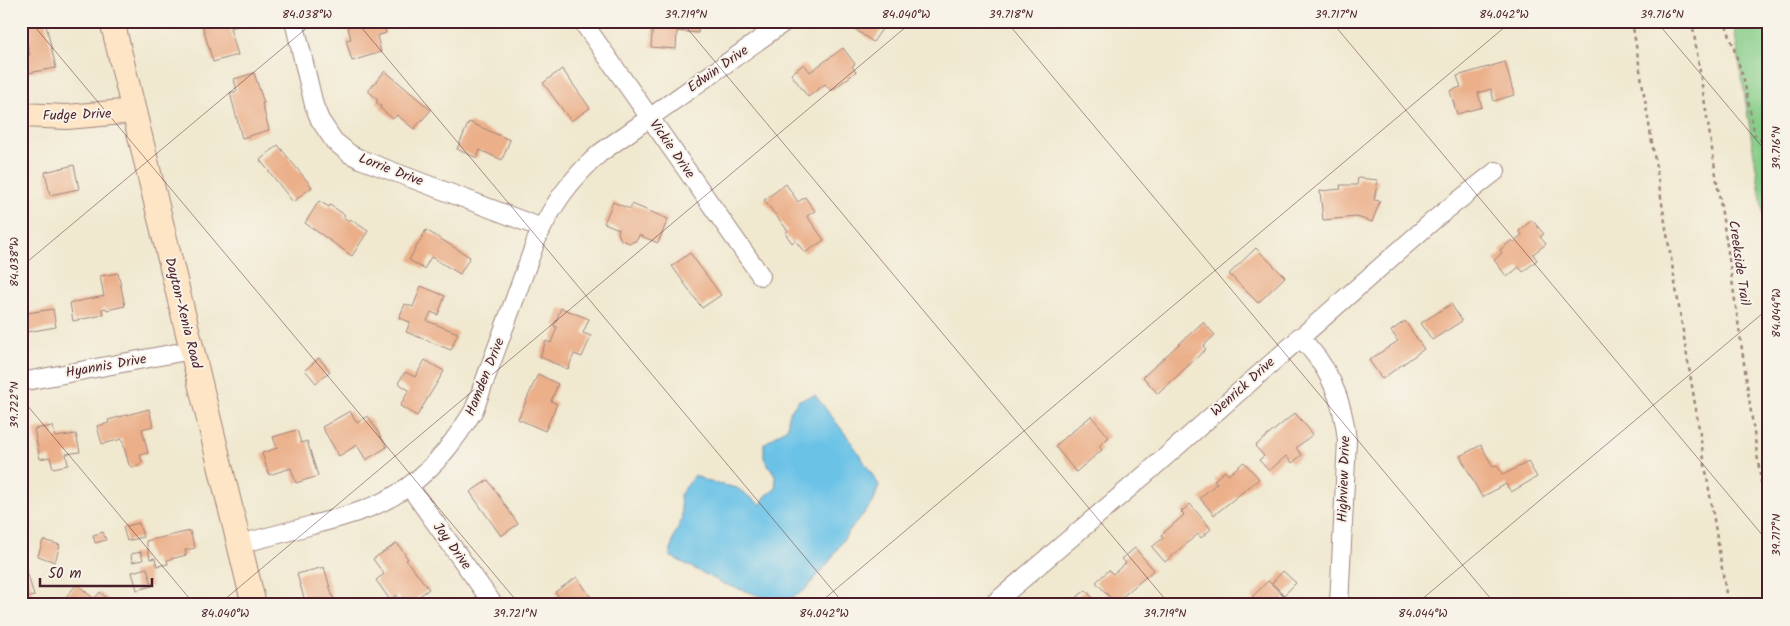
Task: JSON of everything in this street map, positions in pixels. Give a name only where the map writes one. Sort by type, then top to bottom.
[{"type":"main road","name":"Dayton-Xenia Road","points":[[112,21],[254,605]]},
{"type":"main road","name":"Fudge Drive","points":[[21,115],[67,117],[134,111]]},
{"type":"street","name":"Lorrie Drive","points":[[294,21],[317,112],[323,126],[342,148],[360,159],[542,228]]},
{"type":"street","name":"Vickie Drive","points":[[582,21],[762,276]]},
{"type":"street","name":"Edwin Drive","points":[[650,117],[786,21]]},
{"type":"street","name":"Hamden Drive","points":[[239,544],[369,509],[409,486],[445,453],[474,410],[542,228],[556,202],[581,170],[600,153],[650,117]]},
{"type":"street","name":"Wenrick Drive","points":[[992,605],[1147,473],[1435,219],[1496,172]]},
{"type":"street","name":"Highview Drive","points":[[1299,337],[1317,356],[1330,378],[1339,398],[1346,425],[1347,440],[1339,605]]},
{"type":"street","name":"Hyannis Drive","points":[[21,382],[192,350]]},
{"type":"street","name":"Joy Drive","points":[[409,486],[494,605]]},
{"type":"path","points":[[1632,21],[1728,605]]},
{"type":"path","name":"Creekside Trail","points":[[1692,21],[1728,252],[1769,537]]},
{"type":"path","points":[[1719,21],[1727,27]]},
{"type":"path","points":[[1726,21],[1744,80],[1755,136],[1769,146]]},
{"type":"green space","points":[[1733,21],[1769,21],[1769,251]]},
{"type":"water","points":[[815,395],[850,440],[879,485],[873,503],[849,531],[829,562],[805,590],[786,602],[763,597],[724,584],[670,556],[674,536],[682,519],[680,495],[695,475],[706,481],[737,488],[761,505],[765,497],[776,488],[775,475],[764,458],[764,444],[788,427],[788,415],[799,400]]},
{"type":"building","points":[[45,21],[56,68],[21,76],[21,54],[24,53],[25,56],[30,55],[22,23]]},
{"type":"building","points":[[201,21],[249,21],[249,23],[230,28],[238,55],[213,62]]},
{"type":"building","points":[[346,21],[383,21],[386,33],[377,36],[381,52],[352,61],[346,40],[351,39]]},
{"type":"building","points":[[653,21],[699,21],[698,33],[677,31],[676,49],[651,47]]},
{"type":"building","points":[[850,21],[877,21],[884,26],[873,42],[848,24]]},
{"type":"building","points":[[843,48],[855,64],[852,66],[856,72],[831,91],[825,84],[808,97],[791,74],[804,64],[810,72]]},
{"type":"building","points":[[1505,62],[1514,95],[1494,101],[1491,89],[1478,93],[1482,107],[1457,114],[1450,91],[1461,87],[1457,76]]},
{"type":"building","points":[[562,69],[590,108],[571,121],[543,83]]},
{"type":"building","points":[[385,71],[431,110],[414,129],[397,115],[393,119],[380,108],[381,106],[376,102],[378,100],[368,91]]},
{"type":"building","points":[[254,73],[264,103],[262,103],[269,130],[242,138],[230,93],[237,91],[234,79]]},
{"type":"building","points":[[469,122],[510,140],[502,160],[480,150],[477,158],[457,149]]},
{"type":"building","points":[[278,145],[312,187],[293,202],[260,160]]},
{"type":"building","points":[[74,165],[79,189],[50,195],[45,172]]},
{"type":"building","points":[[1358,178],[1378,180],[1374,200],[1380,201],[1372,222],[1357,217],[1323,220],[1320,191],[1341,189],[1340,185],[1357,185]]},
{"type":"building","points":[[786,184],[798,202],[805,197],[815,211],[807,216],[824,240],[805,253],[795,240],[792,243],[785,233],[788,231],[764,200]]},
{"type":"building","points":[[319,201],[329,207],[330,205],[345,215],[343,217],[349,221],[350,219],[368,231],[352,256],[305,223]]},
{"type":"building","points":[[613,202],[630,209],[632,204],[668,219],[658,243],[639,235],[637,240],[630,243],[621,240],[618,233],[619,229],[604,223]]},
{"type":"building","points":[[1532,220],[1544,234],[1540,237],[1546,244],[1533,254],[1537,260],[1523,272],[1519,267],[1507,277],[1494,260],[1502,253],[1500,250],[1512,240],[1514,242],[1522,235],[1519,231]]},
{"type":"building","points":[[426,230],[470,257],[460,274],[431,257],[424,269],[409,260]]},
{"type":"building","points":[[1256,248],[1285,277],[1258,303],[1229,274]]},
{"type":"building","points":[[690,253],[721,295],[702,308],[672,266]]},
{"type":"building","points":[[118,273],[125,306],[107,310],[106,308],[102,309],[103,315],[73,321],[70,303],[104,296],[100,276]]},
{"type":"building","points":[[421,286],[445,296],[438,315],[431,312],[427,321],[458,333],[451,350],[406,332],[410,322],[399,318],[405,304],[413,307]]},
{"type":"building","points":[[1451,304],[1462,321],[1432,340],[1421,323]]},
{"type":"building","points":[[561,308],[589,319],[583,333],[591,336],[582,357],[574,354],[568,369],[540,357],[546,341],[551,343],[557,327],[554,326]]},
{"type":"building","points":[[53,309],[56,327],[21,333],[21,314]]},
{"type":"building","points":[[1405,321],[1424,349],[1382,379],[1369,360],[1398,341],[1391,331]]},
{"type":"building","points":[[1203,322],[1215,335],[1203,346],[1206,349],[1158,394],[1143,377]]},
{"type":"building","points":[[319,358],[330,371],[316,383],[305,370]]},
{"type":"building","points":[[425,360],[444,371],[417,416],[400,406],[409,390],[398,383],[405,372],[415,377]]},
{"type":"building","points":[[538,374],[558,384],[551,401],[557,404],[545,431],[518,419]]},
{"type":"building","points":[[149,409],[153,426],[142,429],[148,453],[140,455],[142,462],[139,466],[132,467],[129,465],[122,439],[102,444],[97,426],[109,423],[108,420]]},
{"type":"building","points":[[350,411],[357,423],[368,416],[387,447],[366,460],[357,445],[339,456],[322,427]]},
{"type":"building","points":[[1295,413],[1313,434],[1296,448],[1302,455],[1292,463],[1286,456],[1269,471],[1259,460],[1264,456],[1255,446]]},
{"type":"building","points":[[1091,416],[1109,437],[1099,446],[1102,450],[1076,472],[1055,446]]},
{"type":"building","points":[[53,426],[55,437],[76,434],[80,452],[66,454],[68,465],[53,468],[50,457],[40,459],[34,429]]},
{"type":"building","points":[[297,430],[301,443],[307,441],[318,476],[296,483],[291,468],[269,475],[262,453],[277,448],[273,437]]},
{"type":"building","points":[[1481,445],[1493,467],[1497,465],[1503,475],[1528,462],[1537,477],[1511,492],[1506,484],[1482,497],[1460,456]]},
{"type":"building","points":[[1244,462],[1259,479],[1214,515],[1200,498],[1217,483],[1214,480],[1225,471],[1228,475]]},
{"type":"building","points":[[488,480],[518,524],[501,536],[470,492]]},
{"type":"building","points":[[1190,504],[1211,529],[1201,538],[1198,534],[1165,562],[1152,547],[1163,538],[1161,535],[1184,515],[1181,512]]},
{"type":"building","points":[[139,523],[143,537],[127,541],[123,527]]},
{"type":"building","points":[[190,531],[195,548],[185,550],[186,555],[167,560],[168,564],[157,566],[155,558],[150,559],[146,541]]},
{"type":"building","points":[[103,532],[106,540],[95,543],[93,535]]},
{"type":"building","points":[[43,540],[60,545],[55,562],[38,556]]},
{"type":"building","points":[[397,543],[408,559],[406,560],[429,589],[407,605],[403,605],[397,595],[390,600],[376,580],[384,574],[373,559]]},
{"type":"building","points":[[1135,548],[1154,570],[1115,603],[1096,582],[1109,570],[1113,574],[1126,563],[1122,559]]},
{"type":"building","points":[[141,552],[143,560],[132,562],[131,554]]},
{"type":"building","points":[[324,567],[335,605],[306,605],[297,574]]},
{"type":"building","points":[[147,568],[152,586],[137,590],[132,572]]},
{"type":"building","points":[[27,571],[34,596],[21,599],[21,573]]},
{"type":"building","points":[[1283,571],[1296,583],[1284,595],[1272,583]]},
{"type":"building","points":[[577,577],[596,605],[565,605],[555,592]]},
{"type":"building","points":[[1268,581],[1285,597],[1277,605],[1252,605],[1253,596]]},
{"type":"building","points":[[77,584],[94,599],[100,592],[111,602],[109,605],[59,605]]},
{"type":"building","points":[[1086,590],[1098,605],[1076,605],[1072,601]]}]
